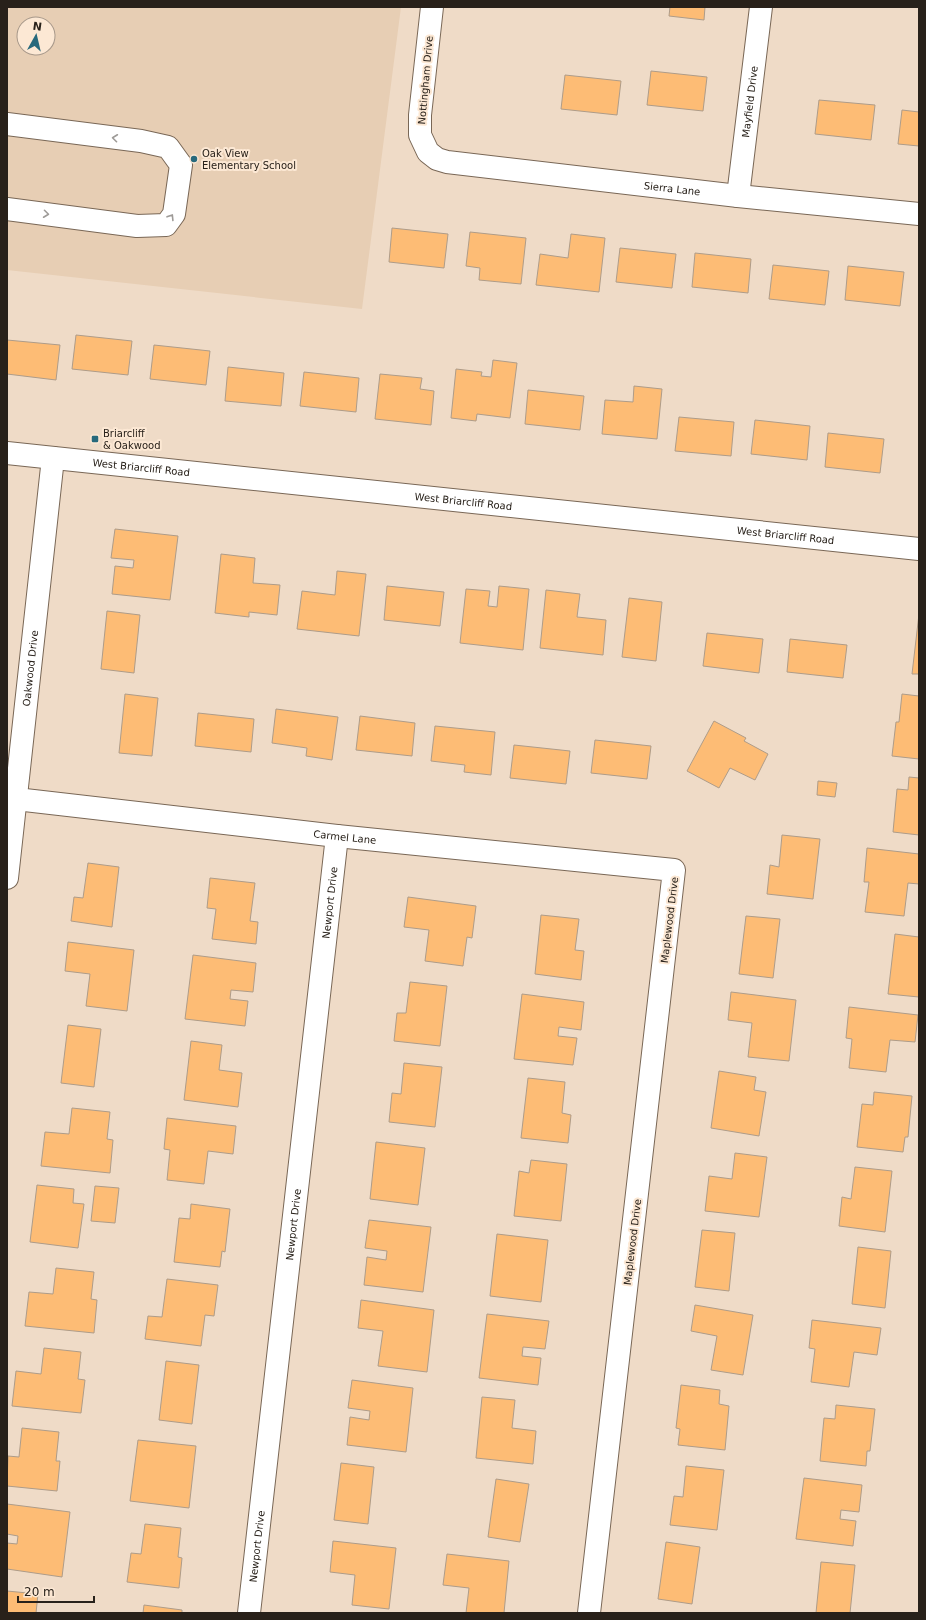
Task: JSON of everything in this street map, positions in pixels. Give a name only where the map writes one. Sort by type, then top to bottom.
[{"type":"street","name":"Nottingham Drive","points":[[428,152],[420,135],[420,115],[432,7]]},
{"type":"street","name":"Mayfield Drive","points":[[738,196],[761,7]]},
{"type":"street","points":[[7,124],[142,141],[168,148],[181,165],[174,214],[166,225],[136,226],[7,209]]},
{"type":"street","name":"Sierra Lane","points":[[428,152],[437,159],[447,162],[738,196],[919,214]]},
{"type":"street","name":"West Briarcliff Road","points":[[7,453],[919,549]]},
{"type":"street","name":"Oakwood Drive","points":[[7,878],[53,458]]},
{"type":"street","name":"Carmel Lane","points":[[16,799],[337,836],[674,870]]},
{"type":"street","name":"Newport Drive","points":[[249,1613],[337,836]]},
{"type":"street","name":"Maplewood Drive","points":[[589,1613],[674,870]]},
{"type":"shaded area","name":"Oak View Elementary School","points":[[7,7],[401,7],[362,309],[7,270]]},
{"type":"building","points":[[670,7],[705,7],[704,20],[669,16]]},
{"type":"building","points":[[651,71],[707,77],[703,111],[647,105]]},
{"type":"building","points":[[565,75],[621,81],[617,115],[561,109]]},
{"type":"building","points":[[819,100],[875,105],[871,140],[815,134]]},
{"type":"building","points":[[902,110],[919,112],[919,146],[898,144]]},
{"type":"building","points":[[392,228],[448,234],[444,268],[389,262]]},
{"type":"building","points":[[470,232],[526,238],[521,284],[479,280],[480,268],[466,266]]},
{"type":"building","points":[[571,234],[605,238],[599,292],[536,285],[540,254],[568,258]]},
{"type":"building","points":[[620,248],[676,254],[672,288],[616,282]]},
{"type":"building","points":[[695,253],[751,259],[748,293],[692,287]]},
{"type":"building","points":[[773,265],[829,271],[825,305],[769,299]]},
{"type":"building","points":[[848,266],[904,272],[900,306],[845,300]]},
{"type":"building","points":[[76,335],[132,341],[128,375],[72,369]]},
{"type":"building","points":[[7,340],[60,345],[56,380],[7,374]]},
{"type":"building","points":[[154,345],[210,351],[206,385],[150,379]]},
{"type":"building","points":[[493,360],[517,363],[510,418],[477,414],[476,421],[451,418],[456,369],[482,372],[481,376],[491,377]]},
{"type":"building","points":[[228,367],[284,373],[281,406],[225,401]]},
{"type":"building","points":[[304,372],[359,378],[356,412],[300,406]]},
{"type":"building","points":[[380,374],[422,378],[420,389],[434,391],[431,425],[375,419]]},
{"type":"building","points":[[634,386],[662,389],[657,439],[602,434],[605,400],[633,402]]},
{"type":"building","points":[[528,390],[584,396],[580,430],[525,424]]},
{"type":"building","points":[[679,417],[734,422],[731,456],[675,451]]},
{"type":"building","points":[[755,420],[810,426],[807,460],[751,454]]},
{"type":"building","points":[[828,433],[884,439],[880,473],[825,467]]},
{"type":"building","points":[[115,529],[178,536],[170,600],[112,594],[115,566],[133,568],[134,560],[111,558]]},
{"type":"building","points":[[221,554],[255,558],[253,583],[280,585],[277,615],[249,612],[249,617],[215,613]]},
{"type":"building","points":[[337,571],[366,574],[359,636],[297,629],[302,591],[335,595]]},
{"type":"building","points":[[387,586],[444,592],[440,626],[384,620]]},
{"type":"building","points":[[499,586],[529,589],[523,650],[460,643],[466,589],[490,591],[488,606],[497,607]]},
{"type":"building","points":[[546,590],[580,594],[577,617],[606,620],[603,655],[540,648]]},
{"type":"building","points":[[629,598],[662,602],[656,661],[622,657]]},
{"type":"building","points":[[107,611],[140,615],[134,673],[101,669]]},
{"type":"building","points":[[919,614],[919,674],[912,674]]},
{"type":"building","points":[[707,633],[763,639],[759,673],[703,666]]},
{"type":"building","points":[[790,639],[847,645],[843,678],[787,672]]},
{"type":"building","points":[[125,694],[158,698],[152,756],[119,753]]},
{"type":"building","points":[[902,694],[919,696],[919,759],[892,756],[896,722],[899,722]]},
{"type":"building","points":[[276,709],[338,717],[332,760],[306,756],[307,748],[272,743]]},
{"type":"building","points":[[198,713],[254,719],[251,752],[195,746]]},
{"type":"building","points":[[360,716],[415,723],[412,756],[356,750]]},
{"type":"building","points":[[714,721],[746,738],[744,741],[768,754],[755,780],[730,768],[719,788],[687,771]]},
{"type":"building","points":[[435,726],[495,732],[491,775],[464,772],[465,765],[431,761]]},
{"type":"building","points":[[595,740],[651,746],[647,779],[591,773]]},
{"type":"building","points":[[514,745],[570,751],[566,784],[510,778]]},
{"type":"building","points":[[909,777],[919,778],[919,835],[893,832],[897,789],[908,790]]},
{"type":"building","points":[[818,781],[837,783],[835,797],[817,795]]},
{"type":"building","points":[[782,835],[820,839],[813,899],[767,894],[770,865],[779,867]]},
{"type":"building","points":[[867,848],[919,854],[919,884],[908,883],[904,916],[865,912],[869,882],[864,882]]},
{"type":"building","points":[[88,863],[119,867],[112,927],[71,921],[74,897],[83,898]]},
{"type":"building","points":[[210,878],[255,883],[250,921],[258,922],[256,944],[212,939],[216,909],[207,908]]},
{"type":"building","points":[[408,897],[476,906],[472,938],[467,937],[463,966],[425,961],[429,930],[404,927]]},
{"type":"building","points":[[541,915],[579,919],[575,950],[584,951],[581,980],[535,974]]},
{"type":"building","points":[[746,916],[780,919],[773,978],[739,974]]},
{"type":"building","points":[[895,934],[919,937],[919,997],[888,994]]},
{"type":"building","points":[[68,942],[134,950],[127,1011],[86,1006],[90,974],[65,971]]},
{"type":"building","points":[[193,955],[256,963],[253,992],[231,990],[230,999],[248,1001],[245,1026],[185,1019]]},
{"type":"building","points":[[410,982],[447,986],[440,1046],[394,1041],[397,1013],[406,1013]]},
{"type":"building","points":[[731,992],[796,1000],[789,1061],[748,1057],[752,1023],[728,1020]]},
{"type":"building","points":[[522,994],[584,1002],[581,1030],[559,1027],[558,1036],[577,1038],[573,1065],[514,1059]]},
{"type":"building","points":[[849,1007],[918,1015],[915,1042],[890,1040],[886,1072],[849,1068],[852,1039],[846,1038]]},
{"type":"building","points":[[68,1025],[101,1029],[94,1087],[61,1083]]},
{"type":"building","points":[[191,1041],[222,1045],[219,1070],[242,1073],[238,1107],[184,1100]]},
{"type":"building","points":[[404,1063],[442,1067],[435,1127],[389,1122],[392,1093],[401,1094]]},
{"type":"building","points":[[719,1071],[756,1077],[754,1090],[766,1092],[759,1136],[711,1128]]},
{"type":"building","points":[[528,1078],[565,1082],[562,1113],[571,1115],[568,1143],[521,1138]]},
{"type":"building","points":[[874,1092],[912,1096],[908,1137],[905,1137],[903,1152],[857,1147],[862,1104],[873,1105]]},
{"type":"building","points":[[72,1108],[110,1112],[107,1139],[113,1140],[110,1173],[41,1166],[45,1132],[69,1134]]},
{"type":"building","points":[[167,1118],[236,1126],[233,1154],[208,1151],[204,1184],[167,1180],[170,1150],[164,1149]]},
{"type":"building","points":[[376,1142],[425,1148],[418,1205],[370,1199]]},
{"type":"building","points":[[735,1153],[767,1157],[759,1217],[705,1211],[709,1176],[732,1179]]},
{"type":"building","points":[[531,1160],[567,1164],[561,1221],[514,1216],[519,1171],[529,1173]]},
{"type":"building","points":[[855,1167],[892,1171],[885,1232],[839,1226],[842,1197],[851,1199]]},
{"type":"building","points":[[37,1185],[74,1189],[73,1203],[84,1204],[78,1248],[30,1242]]},
{"type":"building","points":[[95,1186],[119,1188],[115,1223],[91,1221]]},
{"type":"building","points":[[191,1204],[230,1209],[225,1252],[222,1251],[220,1267],[174,1262],[179,1218],[190,1219]]},
{"type":"building","points":[[369,1220],[431,1227],[423,1292],[364,1285],[367,1257],[386,1260],[387,1251],[365,1248]]},
{"type":"building","points":[[702,1230],[735,1233],[729,1291],[695,1287]]},
{"type":"building","points":[[497,1234],[548,1240],[541,1302],[490,1296]]},
{"type":"building","points":[[858,1247],[891,1251],[885,1308],[852,1304]]},
{"type":"building","points":[[56,1268],[94,1272],[91,1299],[97,1300],[94,1333],[25,1326],[29,1292],[53,1294]]},
{"type":"building","points":[[167,1279],[218,1285],[214,1316],[205,1315],[201,1346],[145,1339],[148,1316],[162,1317]]},
{"type":"building","points":[[361,1300],[434,1310],[427,1372],[378,1366],[383,1331],[358,1328]]},
{"type":"building","points":[[695,1305],[753,1315],[743,1375],[711,1370],[717,1336],[691,1331]]},
{"type":"building","points":[[487,1314],[549,1321],[545,1349],[523,1347],[522,1356],[541,1358],[538,1385],[479,1378]]},
{"type":"building","points":[[812,1320],[881,1328],[877,1355],[854,1352],[849,1387],[811,1382],[815,1349],[809,1348]]},
{"type":"building","points":[[44,1348],[81,1352],[78,1379],[85,1380],[81,1413],[12,1406],[16,1371],[41,1374]]},
{"type":"building","points":[[166,1361],[199,1365],[192,1424],[159,1420]]},
{"type":"building","points":[[352,1380],[413,1388],[406,1452],[347,1445],[350,1417],[369,1420],[370,1411],[348,1408]]},
{"type":"building","points":[[681,1385],[720,1390],[719,1404],[729,1406],[725,1450],[678,1445],[680,1429],[676,1428]]},
{"type":"building","points":[[482,1397],[515,1400],[512,1428],[536,1431],[533,1464],[476,1458]]},
{"type":"building","points":[[836,1405],[875,1409],[870,1451],[867,1451],[866,1466],[820,1461],[824,1418],[835,1419]]},
{"type":"building","points":[[22,1428],[59,1432],[56,1461],[60,1461],[57,1491],[7,1486],[8,1456],[19,1457]]},
{"type":"building","points":[[138,1440],[196,1446],[189,1508],[130,1501]]},
{"type":"building","points":[[341,1463],[374,1467],[368,1524],[334,1520]]},
{"type":"building","points":[[686,1466],[724,1470],[717,1530],[670,1525],[674,1496],[683,1497]]},
{"type":"building","points":[[804,1478],[862,1485],[859,1512],[841,1510],[840,1519],[856,1521],[853,1546],[796,1539]]},
{"type":"building","points":[[496,1479],[529,1484],[520,1542],[488,1537]]},
{"type":"building","points":[[7,1504],[70,1512],[62,1577],[7,1569],[7,1543],[17,1544],[18,1536],[7,1534]]},
{"type":"building","points":[[145,1524],[181,1528],[178,1557],[182,1558],[179,1588],[127,1582],[131,1553],[141,1554]]},
{"type":"building","points":[[333,1541],[396,1548],[389,1609],[352,1605],[355,1575],[330,1572]]},
{"type":"building","points":[[666,1542],[700,1547],[692,1604],[658,1599]]},
{"type":"building","points":[[447,1554],[509,1561],[504,1613],[466,1613],[469,1588],[443,1585]]},
{"type":"building","points":[[821,1562],[855,1565],[850,1613],[816,1613]]},
{"type":"building","points":[[7,1591],[38,1594],[36,1613],[7,1613]]},
{"type":"building","points":[[144,1605],[182,1610],[182,1613],[143,1613]]},
{"type":"place","name":"Oak View Elementary School","points":[[194,159]]},
{"type":"place","name":"Briarcliff & Oakwood","points":[[95,439]]}]
